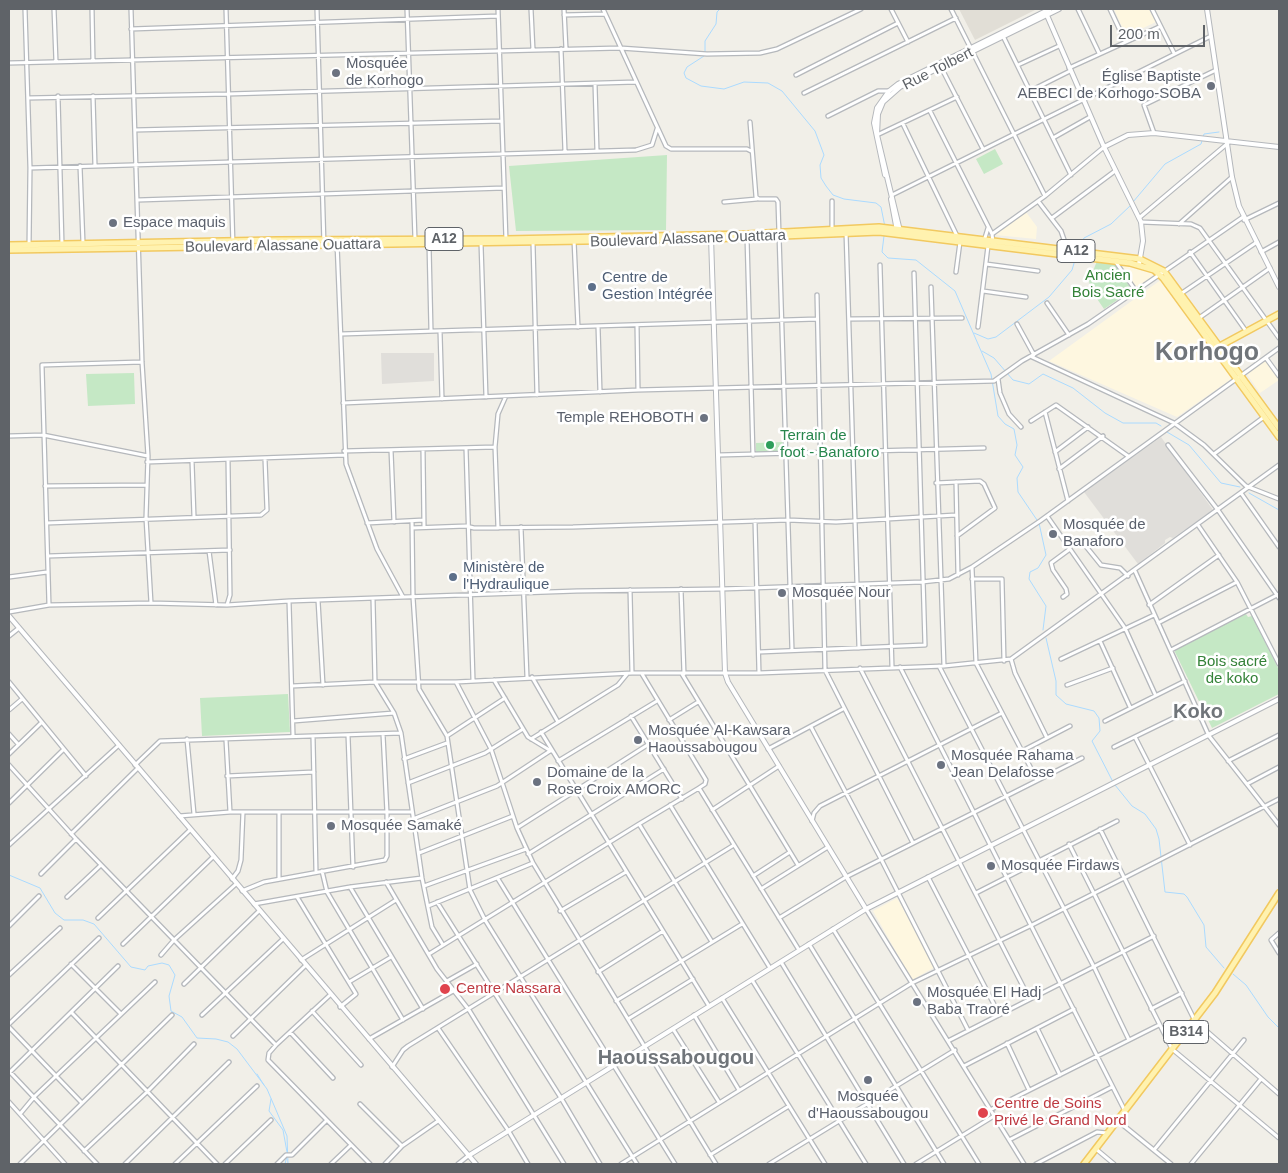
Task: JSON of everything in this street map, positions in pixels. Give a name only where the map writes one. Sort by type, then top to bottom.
[{"type":"main road","name":"Boulevard Alassane Ouattara","points":[[780,234],[832,230],[846,231]]},
{"type":"main road","name":"Boulevard Alassane Ouattara","points":[[9,245],[29,247],[574,240],[747,236],[879,230],[959,240],[989,241],[1140,262],[1162,273],[1182,296],[1267,416],[1279,437]]},
{"type":"main road","name":"Boulevard Alassane Ouattara","points":[[415,242],[429,244],[506,241],[532,243],[574,240]]},
{"type":"main road","name":"Boulevard Alassane Ouattara","points":[[9,250],[62,244],[83,246]]},
{"type":"main road","points":[[1218,347],[1279,314]]},
{"type":"main road","name":"Boulevard Alassane Ouattara","points":[[1267,416],[1279,428]]},
{"type":"main road","name":"B314","points":[[1084,1164],[1195,1021],[1279,893]]},
{"type":"street","points":[[25,9],[30,168],[29,247]]},
{"type":"street","points":[[54,9],[56,62]]},
{"type":"street","points":[[92,9],[93,61]]},
{"type":"street","points":[[131,9],[142,362],[148,456],[146,518],[151,603]]},
{"type":"street","points":[[226,9],[233,244]]},
{"type":"street","points":[[316,9],[324,242]]},
{"type":"street","points":[[407,9],[415,242]]},
{"type":"street","points":[[498,9],[506,241]]},
{"type":"street","points":[[531,9],[533,50]]},
{"type":"street","points":[[564,9],[562,84],[565,151]]},
{"type":"street","points":[[602,9],[667,148],[747,149],[752,152]]},
{"type":"street","points":[[9,63],[318,57],[620,48],[700,54],[760,53],[778,49],[861,9]]},
{"type":"street","points":[[891,9],[908,42]]},
{"type":"street","points":[[952,9],[1045,196]]},
{"type":"street","name":"Rue Tolbert","points":[[897,231],[892,195],[878,135],[878,114],[883,102],[891,94],[941,66],[1050,9]]},
{"type":"street","name":"Rue Tolbert","points":[[1044,13],[1059,9]]},
{"type":"street","points":[[1078,9],[1099,53]]},
{"type":"street","points":[[1110,9],[1125,41]]},
{"type":"street","points":[[1152,9],[1159,27],[1174,53]]},
{"type":"street","points":[[1207,9],[1232,177],[1243,218],[1279,287]]},
{"type":"street","points":[[1044,13],[1082,100],[1140,220],[1143,241],[1140,262]]},
{"type":"street","points":[[564,15],[605,14]]},
{"type":"street","points":[[131,29],[226,24],[498,16]]},
{"type":"street","points":[[804,94],[956,18]]},
{"type":"street","points":[[796,75],[898,23]]},
{"type":"street","points":[[1030,90],[1099,53],[1159,27]]},
{"type":"street","points":[[1002,34],[1071,175]]},
{"type":"street","points":[[892,195],[1174,53],[1212,36]]},
{"type":"street","points":[[1018,65],[1059,46]]},
{"type":"street","name":"Rue Tolbert","points":[[897,231],[874,129],[877,108],[889,91],[898,84],[972,50]]},
{"type":"street","points":[[941,66],[983,149]]},
{"type":"street","points":[[1154,133],[1144,105],[1217,70]]},
{"type":"street","points":[[28,98],[319,92],[636,82]]},
{"type":"street","points":[[595,84],[597,151]]},
{"type":"street","points":[[828,116],[878,91],[889,91]]},
{"type":"street","points":[[58,96],[62,244]]},
{"type":"street","points":[[93,96],[95,166]]},
{"type":"street","points":[[878,135],[957,97]]},
{"type":"street","points":[[930,111],[988,228],[989,241],[978,327]]},
{"type":"street","points":[[1053,138],[1090,117]]},
{"type":"street","points":[[135,130],[502,121]]},
{"type":"street","points":[[750,122],[758,199]]},
{"type":"street","points":[[903,124],[959,240],[956,272]]},
{"type":"street","points":[[30,168],[597,151],[647,147],[655,140],[658,128]]},
{"type":"street","points":[[989,241],[1104,147],[1128,135],[1154,133],[1228,143],[1279,147]]},
{"type":"street","points":[[1140,220],[1228,143]]},
{"type":"street","points":[[80,166],[83,246]]},
{"type":"street","points":[[1052,218],[1115,171]]},
{"type":"street","points":[[1178,224],[1232,177]]},
{"type":"street","points":[[138,200],[504,188]]},
{"type":"street","points":[[724,202],[758,199],[778,200],[792,650]]},
{"type":"street","points":[[832,201],[832,230]]},
{"type":"street","points":[[1038,201],[1066,240],[1068,253]]},
{"type":"street","points":[[343,403],[638,390],[994,381],[1004,376],[1022,361],[1068,335],[1136,291],[1209,239],[1243,218],[1279,203]]},
{"type":"street","points":[[1140,220],[1196,225],[1209,239],[1279,338]]},
{"type":"street","points":[[988,228],[989,241]]},
{"type":"street","points":[[846,231],[858,648]]},
{"type":"street","points":[[747,236],[753,455]]},
{"type":"street","points":[[711,237],[722,589],[728,682],[1024,1164]]},
{"type":"street","points":[[574,240],[578,327]]},
{"type":"street","points":[[337,242],[344,453],[348,474],[377,549],[404,597]]},
{"type":"street","points":[[1182,296],[1206,276],[1227,264],[1257,242]]},
{"type":"street","points":[[1261,252],[1279,242]]},
{"type":"street","points":[[481,243],[486,397]]},
{"type":"street","points":[[532,243],[537,395]]},
{"type":"street","points":[[429,244],[431,331]]},
{"type":"street","points":[[1190,252],[1246,331]]},
{"type":"street","points":[[1119,259],[1136,291]]},
{"type":"street","points":[[986,264],[1038,271]]},
{"type":"street","points":[[880,265],[892,666]]},
{"type":"street","points":[[1198,319],[1270,268]]},
{"type":"street","points":[[759,652],[925,645],[914,273]]},
{"type":"street","points":[[931,287],[941,666],[1094,967],[1129,1040]]},
{"type":"street","points":[[983,291],[1026,297]]},
{"type":"street","points":[[817,296],[825,670],[843,709],[913,843]]},
{"type":"street","points":[[1047,302],[1068,335]]},
{"type":"street","points":[[849,318],[962,318]]},
{"type":"street","points":[[340,334],[817,319]]},
{"type":"street","points":[[1018,324],[1033,356],[1174,422],[1214,454],[1236,477],[1250,487],[1279,499]]},
{"type":"street","points":[[637,325],[638,390]]},
{"type":"street","points":[[598,326],[600,392]]},
{"type":"street","points":[[440,331],[442,399]]},
{"type":"street","points":[[9,612],[49,605],[151,603],[227,605],[404,597],[681,588],[758,588],[940,581],[958,576],[1047,516],[1174,422],[1279,348]]},
{"type":"street","points":[[1266,358],[1279,376]]},
{"type":"street","points":[[49,605],[42,366],[142,362]]},
{"type":"street","points":[[998,379],[1000,393],[1009,414],[1021,427]]},
{"type":"street","points":[[498,528],[495,446],[498,414],[506,396]]},
{"type":"street","points":[[1031,421],[1056,405],[1103,436],[1128,456]]},
{"type":"street","points":[[1045,412],[1068,501]]},
{"type":"street","points":[[1214,454],[1267,416]]},
{"type":"street","points":[[1055,452],[1088,427]]},
{"type":"street","points":[[9,436],[43,435],[148,456]]},
{"type":"street","points":[[1059,469],[1103,436]]},
{"type":"street","points":[[1168,445],[1218,510],[1279,596],[1171,650]]},
{"type":"street","points":[[147,462],[265,459],[391,450],[495,446]]},
{"type":"street","points":[[466,448],[473,680]]},
{"type":"street","points":[[719,455],[984,448]]},
{"type":"street","points":[[391,450],[394,522]]},
{"type":"street","points":[[423,450],[424,526]]},
{"type":"street","points":[[47,523],[146,518],[229,517],[265,514],[265,459]]},
{"type":"street","points":[[227,605],[230,595],[228,460]]},
{"type":"street","points":[[192,461],[194,517]]},
{"type":"street","points":[[292,686],[375,682],[456,682],[526,677],[642,673],[759,673],[892,666],[941,666],[1011,660],[1135,572],[1279,465]]},
{"type":"street","points":[[956,482],[958,576]]},
{"type":"street","points":[[936,483],[982,482],[995,508],[957,536]]},
{"type":"street","points":[[45,486],[147,484]]},
{"type":"street","points":[[1241,493],[1279,547]]},
{"type":"street","points":[[412,528],[424,526],[468,526],[498,528],[788,520],[854,521],[922,516],[956,516]]},
{"type":"street","points":[[1047,516],[1125,628],[1155,694]]},
{"type":"street","points":[[367,523],[424,520]]},
{"type":"street","points":[[412,521],[418,681],[420,691],[447,736],[450,767],[470,890],[485,920],[588,1082],[637,1164]]},
{"type":"street","points":[[755,521],[759,673]]},
{"type":"street","points":[[1198,525],[1237,582],[1279,664]]},
{"type":"street","points":[[521,527],[526,677]]},
{"type":"street","points":[[1080,539],[1102,565],[1120,568],[1128,576]]},
{"type":"street","points":[[1063,597],[1067,594],[1066,589],[1053,570],[1052,563],[1070,549]]},
{"type":"street","points":[[209,550],[216,605]]},
{"type":"street","points":[[48,556],[230,550]]},
{"type":"street","points":[[1149,605],[1219,555]]},
{"type":"street","points":[[972,567],[976,663],[1037,780]]},
{"type":"street","points":[[9,577],[47,572]]},
{"type":"street","points":[[1135,572],[1209,736],[1279,825]]},
{"type":"street","points":[[972,579],[1002,579],[1004,661]]},
{"type":"street","points":[[1158,623],[1237,582]]},
{"type":"street","points":[[681,588],[683,674],[698,702],[798,865]]},
{"type":"street","points":[[531,739],[618,685],[629,674],[630,590]]},
{"type":"street","points":[[373,599],[375,682],[394,713],[401,733],[422,878],[432,927],[442,945]]},
{"type":"street","points":[[318,600],[323,685]]},
{"type":"street","points":[[289,601],[294,735]]},
{"type":"street","points":[[1061,659],[1154,615]]},
{"type":"street","points":[[9,617],[300,961],[476,1164]]},
{"type":"street","points":[[9,636],[19,628]]},
{"type":"street","points":[[1100,640],[1130,707]]},
{"type":"street","points":[[1011,660],[1015,673],[1047,738]]},
{"type":"street","points":[[900,667],[1125,1111]]},
{"type":"street","points":[[860,668],[1029,998]]},
{"type":"street","points":[[1067,685],[1112,668]]},
{"type":"street","points":[[429,954],[705,784],[706,780],[642,673]]},
{"type":"street","points":[[532,677],[558,722]]},
{"type":"street","points":[[494,680],[531,739],[552,752]]},
{"type":"street","points":[[1105,721],[1155,694],[1185,681]]},
{"type":"street","points":[[9,682],[86,776]]},
{"type":"street","points":[[456,682],[491,749],[517,828],[528,854],[560,911],[716,1164]]},
{"type":"street","points":[[447,736],[505,698]]},
{"type":"street","points":[[9,710],[22,699]]},
{"type":"street","points":[[458,1164],[508,1130],[866,909],[959,860],[1209,736],[1279,699]]},
{"type":"street","points":[[558,761],[657,701]]},
{"type":"street","points":[[669,720],[698,702]]},
{"type":"street","points":[[1114,747],[1196,707]]},
{"type":"street","points":[[768,749],[843,709]]},
{"type":"street","points":[[293,721],[394,713]]},
{"type":"street","points":[[812,821],[816,809],[1002,713]]},
{"type":"street","points":[[632,716],[682,799]]},
{"type":"street","points":[[9,754],[41,723]]},
{"type":"street","points":[[1022,751],[1070,726]]},
{"type":"street","points":[[811,727],[882,859],[968,1030]]},
{"type":"street","points":[[408,783],[491,749],[523,729]]},
{"type":"street","points":[[541,732],[709,1006]]},
{"type":"street","points":[[71,834],[160,741],[187,739],[226,740],[294,735],[313,737],[401,733]]},
{"type":"street","points":[[242,891],[256,884],[279,879],[385,860],[387,856],[387,812],[383,734]]},
{"type":"street","points":[[1228,761],[1279,735]]},
{"type":"street","points":[[9,736],[18,744]]},
{"type":"street","points":[[348,736],[352,867]]},
{"type":"street","points":[[313,737],[316,872]]},
{"type":"street","points":[[1135,737],[1190,845]]},
{"type":"street","points":[[187,739],[194,814]]},
{"type":"street","points":[[226,740],[230,812]]},
{"type":"street","points":[[404,759],[447,743]]},
{"type":"street","points":[[517,828],[649,744]]},
{"type":"street","points":[[9,845],[119,745]]},
{"type":"street","points":[[9,803],[63,750]]},
{"type":"street","points":[[413,818],[503,782],[552,752]]},
{"type":"street","points":[[779,918],[846,877],[1082,758]]},
{"type":"street","points":[[9,765],[76,840],[276,1046]]},
{"type":"street","points":[[712,810],[779,766]]},
{"type":"street","points":[[1247,784],[1279,767]]},
{"type":"street","points":[[528,854],[664,769]]},
{"type":"street","points":[[227,776],[314,772]]},
{"type":"street","points":[[699,788],[799,950]]},
{"type":"street","points":[[621,1164],[912,983],[1094,894],[1279,799]]},
{"type":"street","points":[[670,805],[770,968]]},
{"type":"street","points":[[178,816],[230,812],[412,812]]},
{"type":"street","points":[[232,879],[238,871],[242,860],[243,812]]},
{"type":"street","points":[[279,812],[279,879]]},
{"type":"street","points":[[419,853],[513,816]]},
{"type":"street","points":[[976,893],[1117,821]]},
{"type":"street","points":[[638,824],[712,942]]},
{"type":"street","points":[[1100,829],[1195,1021],[1279,1094]]},
{"type":"street","points":[[98,918],[190,830]]},
{"type":"street","points":[[41,874],[76,840]]},
{"type":"street","points":[[1069,844],[1172,1049],[1279,1138]]},
{"type":"street","points":[[392,1067],[403,1050],[734,845]]},
{"type":"street","points":[[761,889],[828,847]]},
{"type":"street","points":[[424,886],[526,849]]},
{"type":"street","points":[[753,876],[790,852]]},
{"type":"street","points":[[123,944],[213,857]]},
{"type":"street","points":[[428,906],[498,879],[533,863]]},
{"type":"street","points":[[67,897],[101,865]]},
{"type":"street","points":[[322,871],[327,892],[403,1020]]},
{"type":"street","points":[[560,911],[626,872]]},
{"type":"street","points":[[928,876],[999,1014]]},
{"type":"street","points":[[253,904],[350,887],[422,878]]},
{"type":"street","points":[[498,879],[615,1064],[675,1164]]},
{"type":"street","points":[[386,882],[429,954],[468,1010],[564,1164]]},
{"type":"street","points":[[161,955],[174,940],[236,884]]},
{"type":"street","points":[[350,887],[422,1009]]},
{"type":"street","points":[[9,926],[39,896]]},
{"type":"street","points":[[297,897],[356,994],[340,1007]]},
{"type":"street","points":[[300,961],[396,900]]},
{"type":"street","points":[[437,902],[561,1098],[600,1164]]},
{"type":"street","points":[[184,984],[259,912]]},
{"type":"street","points":[[616,1001],[742,924]]},
{"type":"street","points":[[9,975],[60,928]]},
{"type":"street","points":[[833,928],[979,1164]]},
{"type":"street","points":[[598,972],[663,931]]},
{"type":"street","points":[[1279,933],[1271,940],[1279,953]]},
{"type":"street","points":[[948,1040],[1154,936]]},
{"type":"street","points":[[82,1103],[9,1025],[99,938]]},
{"type":"street","points":[[202,1015],[283,939]]},
{"type":"street","points":[[809,944],[944,1164]]},
{"type":"street","points":[[349,982],[391,957]]},
{"type":"street","points":[[781,962],[904,1164]]},
{"type":"street","points":[[71,964],[121,1014]]},
{"type":"street","points":[[447,981],[477,964]]},
{"type":"street","points":[[97,1164],[35,1096],[9,1071],[72,1013],[118,966]]},
{"type":"street","points":[[233,1036],[305,966]]},
{"type":"street","points":[[628,1019],[693,979]]},
{"type":"street","points":[[752,980],[866,1164]]},
{"type":"street","points":[[20,1114],[35,1096],[155,982]]},
{"type":"street","points":[[368,1039],[455,990]]},
{"type":"street","points":[[1151,1009],[1182,993]]},
{"type":"street","points":[[330,995],[269,1053],[268,1060],[370,1164]]},
{"type":"street","points":[[722,998],[825,1164]]},
{"type":"street","points":[[964,1066],[1074,1009]]},
{"type":"street","points":[[312,1011],[361,1065]]},
{"type":"street","points":[[72,1013],[217,1164]]},
{"type":"street","points":[[20,1164],[172,1015]]},
{"type":"street","points":[[694,1015],[739,1090]]},
{"type":"street","points":[[990,1110],[1159,1025]]},
{"type":"street","points":[[438,1028],[508,1130],[528,1164]]},
{"type":"street","points":[[1037,1028],[1060,1075]]},
{"type":"street","points":[[673,1029],[719,1102]]},
{"type":"street","points":[[290,1032],[333,1078]]},
{"type":"street","points":[[1154,1150],[1209,1080],[1244,1040]]},
{"type":"street","points":[[1007,1043],[1029,1090]]},
{"type":"street","points":[[84,1151],[147,1092],[194,1044]]},
{"type":"street","points":[[769,1164],[954,1050]]},
{"type":"street","points":[[125,1164],[229,1062]]},
{"type":"street","points":[[1191,1164],[1261,1079]]},
{"type":"street","points":[[175,1164],[257,1086]]},
{"type":"street","points":[[1008,1140],[1112,1087]]},
{"type":"street","points":[[9,1102],[43,1142],[65,1164]]},
{"type":"street","points":[[360,1104],[402,1146]]},
{"type":"street","points":[[710,1155],[789,1106]]},
{"type":"street","points":[[916,1164],[994,1116]]},
{"type":"street","points":[[225,1164],[271,1120]]},
{"type":"street","points":[[278,1164],[287,1155],[292,1155],[326,1121]]},
{"type":"street","points":[[385,1164],[402,1146],[438,1121]]},
{"type":"street","points":[[1118,1121],[1171,1164]]},
{"type":"street","points":[[1036,1164],[1097,1132],[1108,1133]]},
{"type":"street","points":[[332,1164],[351,1145]]},
{"type":"street","points":[[1096,1149],[1114,1164]]},
{"type":"shaded area","points":[[959,9],[1034,9],[1035,10],[975,40]]},
{"type":"shaded area","points":[[1114,9],[1149,9],[1156,22],[1126,36]]},
{"type":"shaded area","points":[[1026,212],[1037,227],[1036,239],[995,235]]},
{"type":"shaded area","points":[[1120,264],[1148,269],[1157,274],[1135,288]]},
{"type":"shaded area","points":[[1162,279],[1233,378],[1177,417],[1049,361]]},
{"type":"shaded area","points":[[381,353],[434,353],[434,381],[382,384]]},
{"type":"shaded area","points":[[1265,360],[1279,380],[1260,393],[1246,373]]},
{"type":"shaded area","points":[[1161,437],[1213,510],[1173,538],[1170,537],[1165,540],[1165,543],[1138,564],[1084,492]]},
{"type":"shaded area","points":[[897,898],[935,967],[912,980],[873,911]]},
{"type":"green space","points":[[995,149],[1003,164],[984,174],[976,159]]},
{"type":"green space","points":[[667,155],[666,230],[516,231],[509,166]]},
{"type":"green space","name":"Ancien Bois Sacré","points":[[1097,261],[1115,264],[1132,290],[1104,309],[1091,290],[1089,281]]},
{"type":"green space","points":[[134,373],[135,404],[88,406],[86,374]]},
{"type":"green space","name":"Terrain de foot - Banaforo","points":[[783,442],[784,452],[756,453],[756,443]]},
{"type":"green space","name":"Bois sacré de koko","points":[[1246,614],[1248,617],[1252,616],[1279,670],[1279,694],[1212,728],[1174,650]]},
{"type":"green space","points":[[288,694],[290,732],[202,736],[200,698]]},
{"type":"waterway","points":[[705,52],[705,41],[716,24],[717,12],[720,9]]},
{"type":"waterway","points":[[704,56],[687,67],[684,73],[686,78],[701,86],[724,89],[744,82],[768,83],[782,91],[815,131],[824,155],[820,165],[821,178],[826,186],[833,195],[844,199],[876,203],[881,207],[885,227]]},
{"type":"waterway","points":[[1133,202],[1165,164],[1201,144],[1204,134],[1219,132]]},
{"type":"waterway","points":[[1080,245],[1084,238],[1111,224],[1131,205]]},
{"type":"waterway","points":[[884,236],[882,252],[888,258],[916,260],[955,291],[991,374],[998,416],[1005,424],[1014,429],[1017,445],[1015,455],[1023,467],[1017,478],[1018,492],[1039,523],[1046,555],[1038,568],[1030,572],[1029,579],[1046,606],[1043,630]]},
{"type":"waterway","points":[[974,333],[988,339],[996,337],[1049,297],[1072,270],[1075,260]]},
{"type":"waterway","points":[[982,351],[994,358],[1013,380],[1029,384],[1043,374],[1073,388],[1105,413],[1123,423],[1156,423],[1161,426]]},
{"type":"waterway","points":[[1167,432],[1189,445],[1221,483],[1240,487]]},
{"type":"waterway","points":[[1249,493],[1279,510]]},
{"type":"waterway","points":[[1046,638],[1056,681],[1056,695],[1066,704],[1094,711],[1099,718],[1100,731],[1092,741],[1113,782]]},
{"type":"waterway","points":[[1115,785],[1132,806],[1145,814],[1156,829],[1159,839],[1165,892],[1184,894],[1187,897],[1204,925],[1206,947],[1224,968]]},
{"type":"waterway","points":[[9,875],[40,888],[55,913],[64,920],[83,920],[94,924],[131,967],[145,970],[148,966],[162,963],[169,965],[175,975],[169,996],[171,1011],[182,1017],[197,1038],[228,1042],[237,1049],[267,1089],[287,1136],[288,1164]]},
{"type":"waterway","points":[[1233,974],[1246,985],[1268,1017],[1279,1028]]},
{"type":"waterway","points":[[257,1074],[264,1085]]},
{"type":"waterway","points":[[271,1099],[269,1111],[283,1130],[287,1152]]},
{"type":"waterway","points":[[285,1164],[287,1156]]},
{"type":"place","name":"Mosquée de Korhogo","points":[[336,73]]},
{"type":"place","name":"Église Baptiste AEBECI de Korhogo-SOBA","points":[[1211,86]]},
{"type":"place","name":"Espace maquis","points":[[113,223]]},
{"type":"place","name":"Centre de Gestion Intégrée","points":[[592,287]]},
{"type":"place","name":"Temple REHOBOTH","points":[[704,418]]},
{"type":"place","name":"Terrain de foot - Banaforo","points":[[770,445]]},
{"type":"place","name":"Mosquée de Banaforo","points":[[1053,534]]},
{"type":"place","name":"Ministère de l'Hydraulique","points":[[453,577]]},
{"type":"place","name":"Mosquée Nour","points":[[782,593]]},
{"type":"place","name":"Mosquée Al-Kawsara Haoussabougou","points":[[638,740]]},
{"type":"place","name":"Mosquée Rahama Jean Delafosse","points":[[941,765]]},
{"type":"place","name":"Domaine de la Rose Croix AMORC","points":[[537,782]]},
{"type":"place","name":"Mosquée Samaké","points":[[331,826]]},
{"type":"place","name":"Mosquée Firdaws","points":[[991,866]]},
{"type":"place","name":"Centre Nassara","points":[[445,989]]},
{"type":"place","name":"Mosquée El Hadj Baba Traoré","points":[[917,1002]]},
{"type":"place","name":"Mosquée d'Haoussabougou","points":[[868,1080]]},
{"type":"place","name":"Centre de Soins Privé le Grand Nord","points":[[983,1113]]},
{"type":"district","name":"Korhogo","points":[[1207,353]]},
{"type":"district","name":"Koko","points":[[1198,712]]},
{"type":"district","name":"Haoussabougou","points":[[676,1058]]}]
